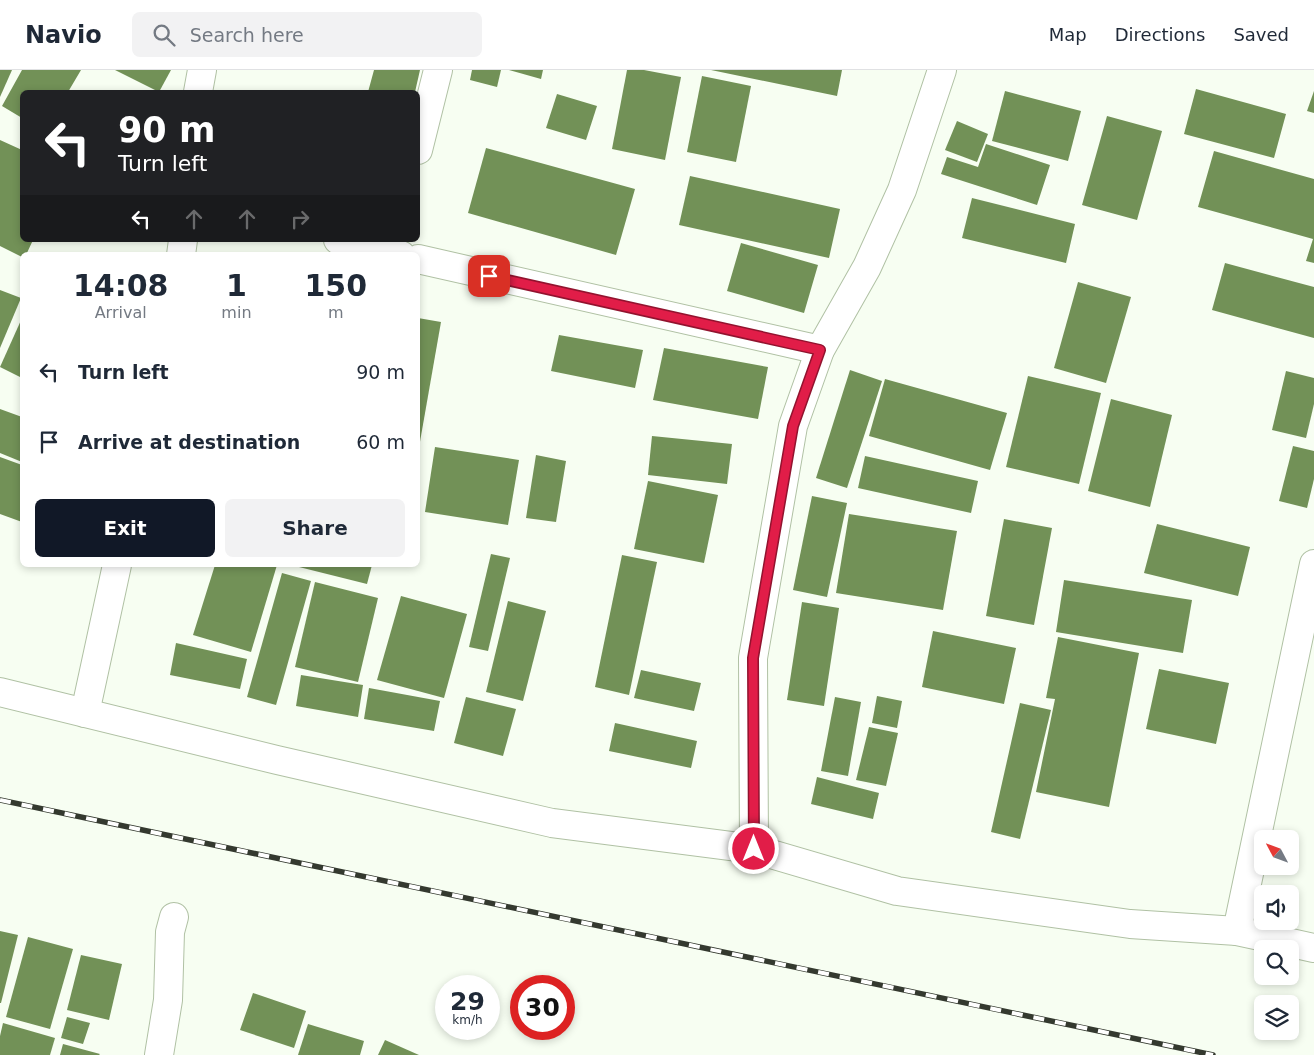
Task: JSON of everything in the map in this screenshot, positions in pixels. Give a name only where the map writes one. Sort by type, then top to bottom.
[{"type":"street","points":[[198,90],[202,70]]},
{"type":"street","points":[[420,142],[438,70]]},
{"type":"street","points":[[754,849],[753,658],[793,426],[820,350],[867,267],[902,190],[942,70]]},
{"type":"street","points":[[351,242],[395,249]]},
{"type":"street","points":[[420,259],[820,350]]},
{"type":"street","points":[[1237,931],[1314,564]]},
{"type":"street","points":[[85,713],[116,567]]},
{"type":"street","points":[[0,692],[277,760],[552,823],[754,849],[897,891],[1130,924],[1237,931],[1314,948]]},
{"type":"street","points":[[159,1055],[168,1000],[170,932],[174,917]]},
{"type":"building","points":[[0,70],[12,70],[0,97]]},
{"type":"building","points":[[22,70],[81,70],[69,90],[20,90],[20,117],[2,106]]},
{"type":"building","points":[[115,70],[171,70],[160,90],[155,90]]},
{"type":"building","points":[[374,70],[420,70],[415,90],[369,90]]},
{"type":"building","points":[[472,70],[501,70],[497,87],[470,80]]},
{"type":"building","points":[[509,70],[543,70],[541,79]]},
{"type":"building","points":[[627,70],[644,70],[681,77],[665,160],[612,149]]},
{"type":"building","points":[[711,70],[842,70],[837,96]]},
{"type":"building","points":[[702,76],[751,86],[736,162],[687,152]]},
{"type":"building","points":[[1196,89],[1286,114],[1274,158],[1184,134]]},
{"type":"building","points":[[1005,91],[1081,111],[1068,161],[992,141]]},
{"type":"building","points":[[1314,91],[1314,113],[1307,111]]},
{"type":"building","points":[[557,94],[597,106],[586,140],[546,128]]},
{"type":"building","points":[[1107,116],[1162,131],[1137,220],[1082,205]]},
{"type":"building","points":[[957,121],[988,134],[977,162],[945,150]]},
{"type":"building","points":[[0,140],[20,149],[20,242],[32,242],[27,252],[20,252],[20,256],[0,246]]},
{"type":"building","points":[[986,144],[1050,165],[1037,205],[941,174],[947,157],[978,167]]},
{"type":"building","points":[[486,148],[635,189],[616,255],[468,213]]},
{"type":"building","points":[[1214,151],[1314,179],[1314,263],[1306,261],[1313,239],[1198,207]]},
{"type":"building","points":[[690,176],[840,209],[829,258],[679,225]]},
{"type":"building","points":[[972,198],[1075,224],[1066,263],[962,238]]},
{"type":"building","points":[[741,243],[818,265],[804,313],[727,291]]},
{"type":"building","points":[[1225,263],[1314,287],[1314,338],[1212,310]]},
{"type":"building","points":[[1078,282],[1131,297],[1106,383],[1054,368]]},
{"type":"building","points":[[0,290],[20,298],[20,300],[0,348]]},
{"type":"building","points":[[420,318],[441,322],[420,442]]},
{"type":"building","points":[[20,322],[20,377],[0,367]]},
{"type":"building","points":[[559,335],[643,350],[635,388],[551,371]]},
{"type":"building","points":[[664,348],[768,367],[758,419],[653,400]]},
{"type":"building","points":[[850,370],[882,381],[847,488],[816,478]]},
{"type":"building","points":[[1286,371],[1314,378],[1314,404],[1306,438],[1272,430]]},
{"type":"building","points":[[1028,376],[1101,393],[1079,484],[1006,467]]},
{"type":"building","points":[[885,379],[1007,413],[990,470],[869,436]]},
{"type":"building","points":[[1111,399],[1172,415],[1150,507],[1088,491]]},
{"type":"building","points":[[0,409],[20,416],[20,461],[0,453]]},
{"type":"building","points":[[652,436],[732,444],[727,484],[648,475]]},
{"type":"building","points":[[1293,446],[1314,451],[1314,479],[1307,508],[1279,501]]},
{"type":"building","points":[[435,447],[519,460],[508,525],[425,512]]},
{"type":"building","points":[[536,455],[566,461],[556,522],[526,518]]},
{"type":"building","points":[[865,456],[978,481],[971,513],[858,488]]},
{"type":"building","points":[[0,457],[20,464],[20,521],[0,514]]},
{"type":"building","points":[[648,481],[718,495],[704,563],[634,549]]},
{"type":"building","points":[[812,496],[847,503],[827,597],[793,590]]},
{"type":"building","points":[[849,514],[957,531],[943,610],[836,593]]},
{"type":"building","points":[[1004,519],[1052,528],[1034,625],[986,616]]},
{"type":"building","points":[[1157,524],[1250,547],[1238,596],[1144,573]]},
{"type":"building","points":[[491,554],[510,558],[488,651],[469,647]]},
{"type":"building","points":[[622,555],[657,562],[629,695],[595,687]]},
{"type":"building","points":[[214,567],[276,567],[251,652],[193,635]]},
{"type":"building","points":[[299,567],[371,567],[367,584]]},
{"type":"building","points":[[282,573],[311,581],[276,705],[247,697]]},
{"type":"building","points":[[1064,580],[1192,600],[1183,653],[1056,632]]},
{"type":"building","points":[[315,582],[378,598],[358,682],[295,667]]},
{"type":"building","points":[[401,596],[467,614],[444,698],[377,680]]},
{"type":"building","points":[[508,601],[546,611],[523,701],[486,692]]},
{"type":"building","points":[[802,602],[839,608],[824,706],[787,700]]},
{"type":"building","points":[[933,631],[1016,648],[1004,704],[922,687]]},
{"type":"building","points":[[1058,637],[1139,653],[1109,807],[1036,792],[1055,699],[1046,698]]},
{"type":"building","points":[[176,643],[247,659],[240,689],[170,675]]},
{"type":"building","points":[[1159,669],[1229,683],[1216,744],[1146,729]]},
{"type":"building","points":[[641,670],[701,683],[694,711],[634,698]]},
{"type":"building","points":[[301,675],[363,685],[358,717],[296,706]]},
{"type":"building","points":[[369,688],[440,701],[434,731],[364,719]]},
{"type":"building","points":[[877,696],[902,701],[897,728],[872,723]]},
{"type":"building","points":[[466,697],[516,709],[503,756],[454,743]]},
{"type":"building","points":[[835,697],[861,702],[848,776],[821,771]]},
{"type":"building","points":[[1020,703],[1051,710],[1020,839],[991,832]]},
{"type":"building","points":[[615,723],[697,741],[691,768],[609,751]]},
{"type":"building","points":[[869,727],[898,733],[886,786],[856,780]]},
{"type":"building","points":[[817,777],[879,793],[873,819],[811,804]]},
{"type":"building","points":[[0,931],[18,935],[1,1003],[0,1003]]},
{"type":"building","points":[[28,937],[73,949],[50,1029],[6,1017]]},
{"type":"building","points":[[81,955],[122,964],[109,1020],[67,1010]]},
{"type":"building","points":[[253,993],[306,1011],[294,1048],[240,1030]]},
{"type":"building","points":[[67,1017],[90,1023],[83,1044],[61,1038]]},
{"type":"building","points":[[3,1023],[55,1038],[50,1055],[0,1055],[0,1036]]},
{"type":"building","points":[[308,1024],[364,1041],[360,1055],[298,1055]]},
{"type":"building","points":[[385,1040],[419,1055],[378,1055]]},
{"type":"building","points":[[63,1044],[100,1054],[60,1055]]},
{"type":"railway","points":[[0,800],[1213,1055]]},
{"type":"route","points":[[489,276],[820,350],[793,426],[753,658],[754,849]]}]
